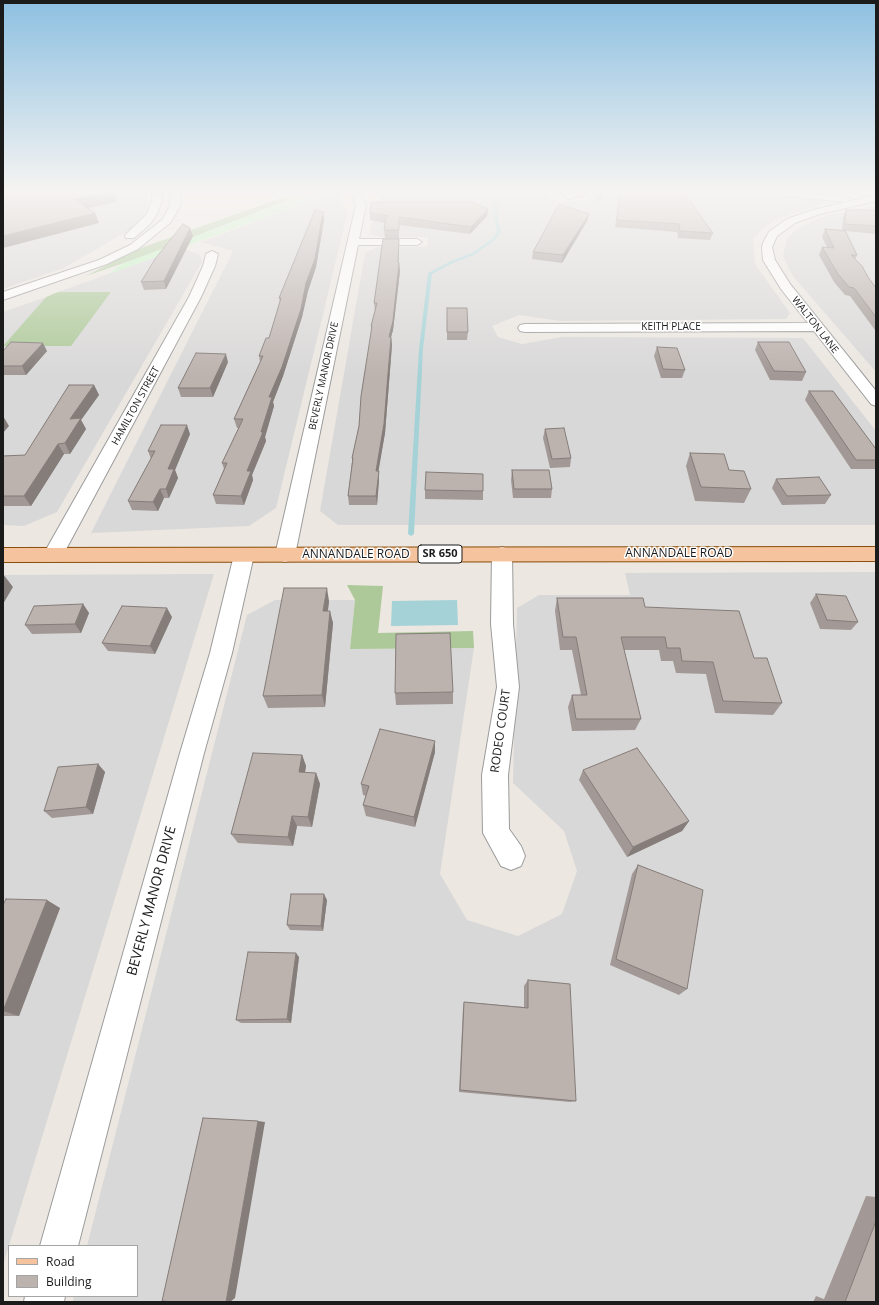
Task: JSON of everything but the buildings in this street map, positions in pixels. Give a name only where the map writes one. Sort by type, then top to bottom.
[{"type":"main road","name":"ANNANDALE ROAD","points":[[3,555],[876,554]]},
{"type":"street","points":[[62,275],[99,254]]},
{"type":"street","points":[[3,296],[103,262],[120,254]]},
{"type":"street","name":"HAMILTON STREET","points":[[53,555],[195,297],[209,266],[212,254]]},
{"type":"street","name":"BEVERLY MANOR DRIVE","points":[[285,555],[350,254]]},
{"type":"street","name":"WALTON LANE","points":[[769,254],[769,260],[774,270],[876,401]]},
{"type":"street","name":"KEITH PLACE","points":[[525,328],[817,327]]},
{"type":"street","name":"RODEO COURT","points":[[502,554],[502,624],[508,687],[495,775],[496,833],[511,856]]},
{"type":"street","name":"BEVERLY MANOR DRIVE","points":[[59,1245],[192,753],[221,653],[244,555]]},
{"type":"shaded area","points":[[3,254],[88,254],[64,268],[3,289]]},
{"type":"shaded area","points":[[165,254],[200,255],[202,262],[57,512],[24,526],[3,525],[3,346],[110,292],[58,292]]},
{"type":"shaded area","points":[[232,254],[338,254],[276,508],[249,526],[91,533]]},
{"type":"shaded area","points":[[365,254],[754,254],[755,264],[790,313],[786,319],[560,321],[519,315],[492,326],[498,337],[522,344],[562,337],[803,338],[876,431],[876,525],[338,525],[320,511]]},
{"type":"shaded area","points":[[783,254],[876,254],[876,372],[792,275],[783,256]]},
{"type":"shaded area","points":[[46,297],[3,346],[3,312]]},
{"type":"shaded area","points":[[876,572],[876,1302],[73,1302],[74,1297],[138,1297],[138,1245],[87,1245],[247,615],[275,600],[355,600],[350,649],[474,648],[440,874],[467,920],[518,936],[562,914],[577,871],[564,831],[513,783],[517,608],[539,595],[630,595],[625,573]]},
{"type":"shaded area","points":[[214,574],[3,1265],[3,575]]},
{"type":"green space","points":[[129,254],[150,254],[150,254],[86,276]]},
{"type":"green space","points":[[148,254],[165,254],[109,274],[122,264]]},
{"type":"green space","points":[[58,292],[111,292],[71,346],[3,346],[46,297]]},
{"type":"green space","points":[[347,585],[383,586],[378,633],[473,631],[474,648],[350,649],[355,600]]},
{"type":"water","points":[[457,600],[458,625],[391,626],[392,601]]},
{"type":"waterway","points":[[411,534],[421,349],[430,273],[473,254]]}]
